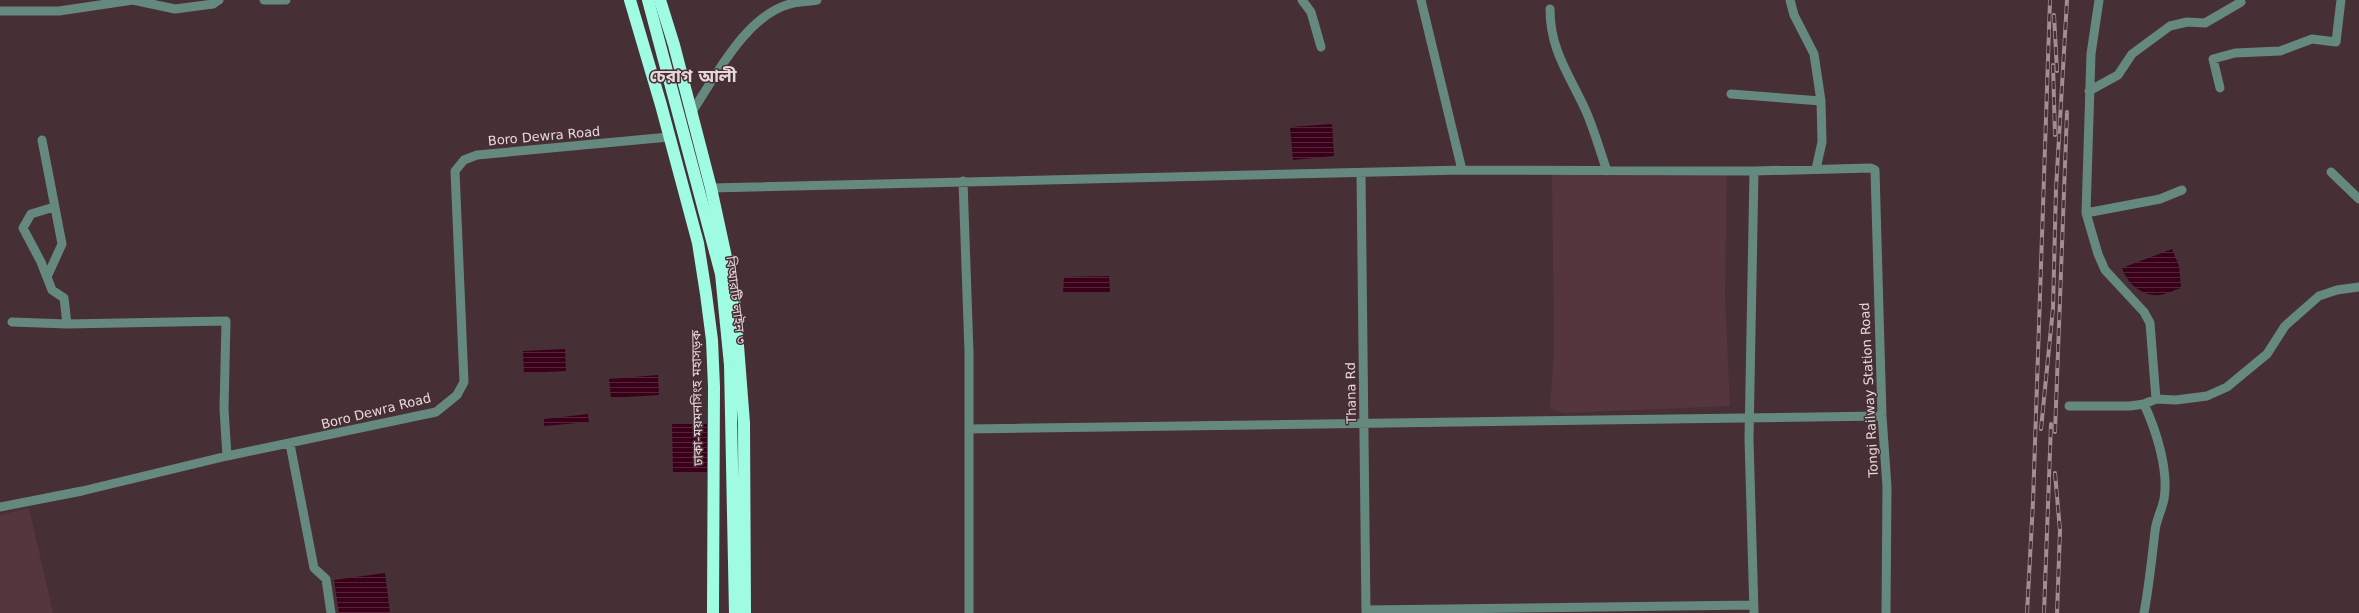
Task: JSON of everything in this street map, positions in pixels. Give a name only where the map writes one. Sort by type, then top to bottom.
[{"type":"highway","name":"ঢাকা-ময়মনসিংহ মহাসড়ক","points":[[630,0],[649,61],[698,243],[712,340],[713,613]]},
{"type":"highway","name":"বিআরটি লাইন ৩","points":[[648,0],[721,274],[730,365],[735,613]]},
{"type":"highway","points":[[660,0],[674,45],[711,188],[734,294],[744,423],[745,613]]},
{"type":"street","points":[[0,11],[59,11],[133,0],[175,9],[213,4],[219,0]]},
{"type":"street","points":[[264,0],[286,0]]},
{"type":"street","points":[[691,113],[737,44],[761,19],[789,4],[817,0]]},
{"type":"street","points":[[1302,0],[1311,12],[1321,47]]},
{"type":"street","points":[[1421,0],[1462,170]]},
{"type":"street","points":[[711,188],[1462,170],[1754,171],[1816,169],[1822,142],[1821,102],[1814,54],[1794,15],[1790,0]]},
{"type":"street","points":[[2099,0],[2091,54],[2086,214],[2103,266],[2144,312],[2150,323],[2156,399]]},
{"type":"street","points":[[2089,91],[2118,75],[2132,54],[2170,26],[2188,22],[2205,23],[2241,2],[2240,0]]},
{"type":"street","points":[[2220,88],[2213,58],[2235,53],[2280,51],[2312,39],[2336,42],[2342,0]]},
{"type":"street","points":[[1550,9],[1550,26],[1553,41],[1566,74],[1586,110],[1607,171]]},
{"type":"street","points":[[1730,94],[1821,102]]},
{"type":"street","name":"Boro Dewra Road","points":[[0,507],[82,491],[227,456],[290,444],[436,412],[457,396],[464,382],[455,171],[464,160],[477,155],[669,137]]},
{"type":"street","points":[[42,140],[62,244],[47,277]]},
{"type":"street","name":"Tongi Railway Station Road","points":[[1816,169],[1871,168],[1875,170],[1882,416],[1887,487],[1886,613]]},
{"type":"street","points":[[1366,611],[1754,609],[1749,418],[1754,171]]},
{"type":"street","points":[[2331,172],[2359,199]]},
{"type":"street","name":"Thana Rd","points":[[1361,173],[1366,611]]},
{"type":"street","points":[[962,181],[969,352],[969,613]]},
{"type":"street","points":[[2086,214],[2160,199],[2182,190]]},
{"type":"street","points":[[54,206],[31,214],[23,228],[41,262],[52,290],[64,298],[67,324]]},
{"type":"street","points":[[2069,406],[2113,408],[2144,404],[2156,399],[2176,400],[2207,396],[2227,387],[2267,354],[2285,326],[2319,296],[2337,290],[2359,287]]},
{"type":"street","points":[[12,322],[67,324],[226,322],[224,409],[227,456]]},
{"type":"street","points":[[2144,404],[2152,422],[2162,457],[2164,498],[2157,521],[2144,613]]},
{"type":"street","points":[[969,428],[1882,416]]},
{"type":"street","points":[[290,444],[314,568],[326,579],[331,613]]},
{"type":"shaded area","points":[[1332,124],[1334,156],[1293,160],[1290,127]]},
{"type":"shaded area","points":[[1727,171],[1725,296],[1730,406],[1565,413],[1550,409],[1554,350],[1552,174]]},
{"type":"shaded area","points":[[2172,249],[2179,266],[2181,288],[2160,295],[2147,294],[2131,284],[2124,274],[2122,268]]},
{"type":"shaded area","points":[[1109,276],[1110,292],[1063,293],[1064,277]]},
{"type":"shaded area","points":[[565,349],[566,371],[524,373],[523,351]]},
{"type":"shaded area","points":[[658,375],[659,395],[611,398],[609,379]]},
{"type":"shaded area","points":[[588,414],[589,422],[544,426],[544,419]]},
{"type":"shaded area","points":[[672,424],[707,424],[707,473],[673,473]]},
{"type":"shaded area","points":[[29,508],[53,613],[0,613],[0,515]]},
{"type":"shaded area","points":[[385,573],[390,613],[339,613],[334,580]]},
{"type":"railway","points":[[2027,613],[2033,502],[2050,0]]},
{"type":"railway","points":[[2041,429],[2053,308],[2056,189],[2067,0]]},
{"type":"railway","points":[[2054,15],[2057,71]]},
{"type":"railway","points":[[2053,65],[2055,135]]},
{"type":"railway","points":[[2055,432],[2067,112]]},
{"type":"railway","points":[[2044,613],[2051,424]]},
{"type":"railway","points":[[2055,473],[2060,531],[2057,613]]},
{"type":"district","name":"চেরাগ আলী","points":[[693,76]]}]
